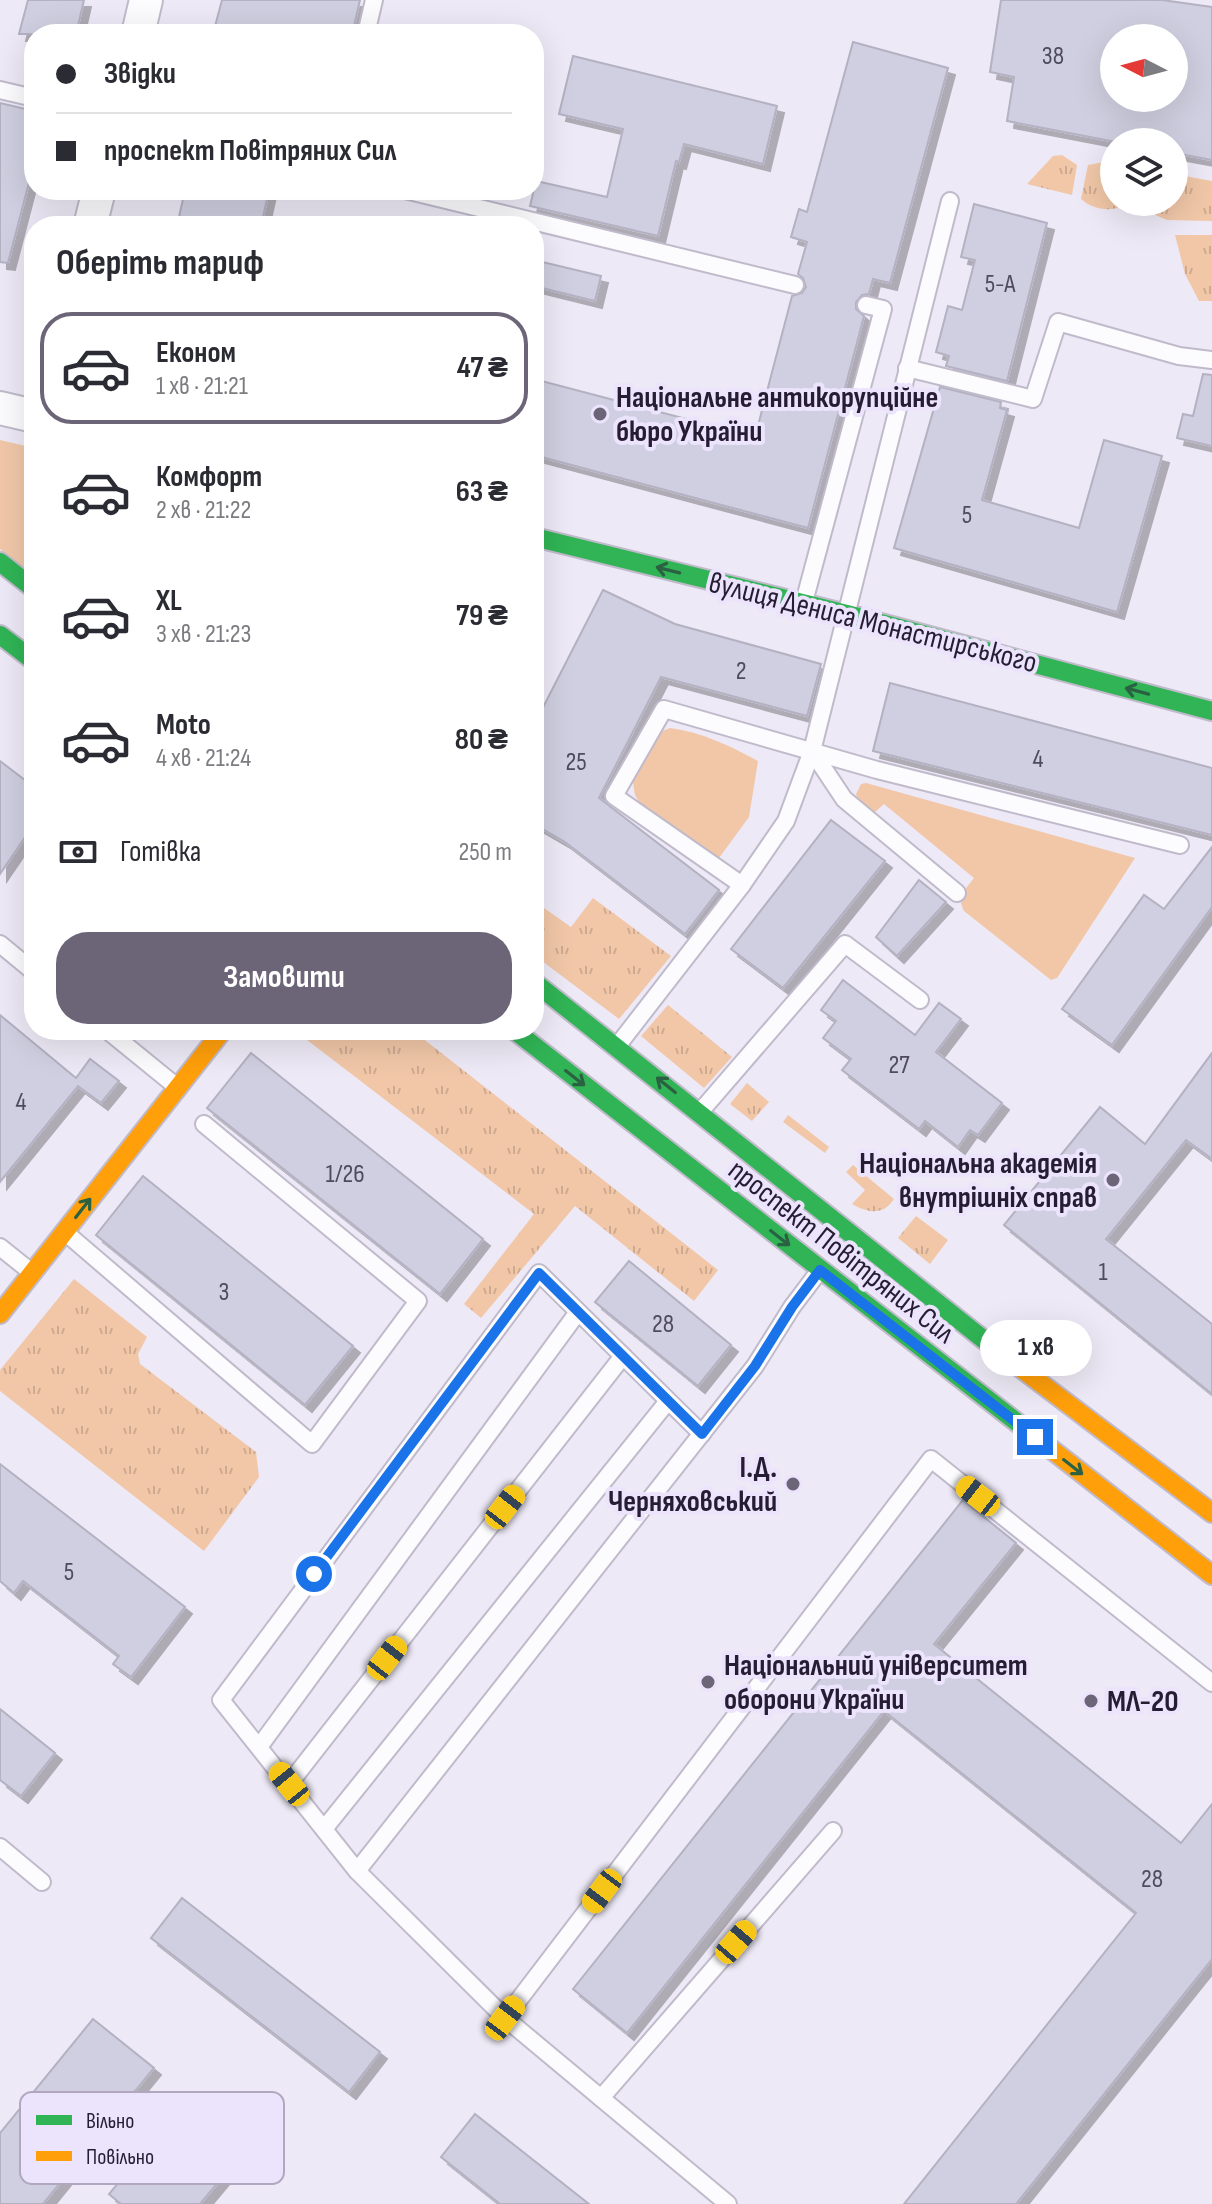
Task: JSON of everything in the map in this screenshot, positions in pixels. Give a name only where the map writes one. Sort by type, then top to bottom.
[{"type":"main road","name":"вулиця Дениса Монастирського","points":[[544,539],[847,614],[1212,711]]},
{"type":"main road","points":[[0,562],[24,581]]},
{"type":"main road","points":[[0,635],[24,653]]},
{"type":"main road","name":"проспект Повітряних Сил","points":[[544,990],[939,1306],[1212,1513]]},
{"type":"main road","points":[[0,1314],[215,1040]]},
{"type":"main road","name":"проспект Повітряних Сил","points":[[527,1040],[1212,1575]]},
{"type":"street","points":[[140,24],[146,0]]},
{"type":"street","points":[[0,408],[24,414]]},
{"type":"lane","points":[[368,24],[374,0]]},
{"type":"lane","points":[[0,90],[24,96]]},
{"type":"lane","points":[[446,200],[512,216]]},
{"type":"lane","points":[[617,1046],[742,885],[786,821],[812,751],[950,201]]},
{"type":"lane","points":[[544,224],[795,285]]},
{"type":"lane","points":[[804,603],[883,309],[866,305]]},
{"type":"lane","points":[[907,368],[1033,399],[1058,322],[1179,356],[1212,360]]},
{"type":"lane","points":[[742,885],[614,796],[664,709],[812,751],[1180,845]]},
{"type":"lane","points":[[812,751],[844,799],[957,893]]},
{"type":"lane","points":[[0,944],[24,964]]},
{"type":"lane","points":[[699,1113],[845,944],[920,1000]]},
{"type":"lane","points":[[119,1040],[178,1088]]},
{"type":"lane","points":[[65,1232],[312,1444],[418,1301],[204,1124]]},
{"type":"lane","points":[[0,1247],[32,1273]]},
{"type":"lane","points":[[357,1871],[755,1366],[792,1307],[820,1270]]},
{"type":"lane","points":[[702,1434],[539,1273],[221,1700],[357,1871],[505,2018],[724,2203]]},
{"type":"lane","points":[[259,1747],[578,1312]]},
{"type":"lane","points":[[289,1784],[623,1356]]},
{"type":"lane","points":[[324,1829],[668,1401]]},
{"type":"lane","points":[[505,2018],[931,1459],[1212,1683]]},
{"type":"lane","points":[[601,2098],[833,1831]]},
{"type":"lane","points":[[0,1847],[42,1882]]},
{"type":"green space","points":[[1062,155],[1077,165],[1072,195],[1027,184],[1053,156]]},
{"type":"green space","points":[[1100,163],[1100,208],[1081,199],[1088,165]]},
{"type":"green space","points":[[1188,177],[1212,181],[1212,221],[1167,220],[1158,216],[1188,216]]},
{"type":"green space","points":[[1175,235],[1212,235],[1212,301],[1199,301],[1185,274]]},
{"type":"green space","points":[[0,440],[24,446],[24,568],[0,549]]},
{"type":"green space","points":[[670,728],[705,736],[758,761],[749,817],[719,858],[642,807],[635,795],[632,776],[660,732]]},
{"type":"green space","points":[[861,784],[1135,858],[1057,978],[1051,980],[964,911],[962,897],[974,878],[884,804],[875,812],[858,800],[856,794]]},
{"type":"green space","points":[[593,898],[671,956],[619,1019],[544,963],[544,908],[571,927]]},
{"type":"green space","points":[[668,1005],[732,1057],[704,1088],[641,1036]]},
{"type":"green space","points":[[307,1040],[425,1040],[718,1270],[694,1301],[575,1206],[481,1318],[464,1304],[534,1214]]},
{"type":"green space","points":[[747,1083],[769,1102],[752,1121],[730,1104]]},
{"type":"green space","points":[[788,1115],[829,1147],[825,1153],[783,1122]]},
{"type":"green space","points":[[853,1165],[894,1199],[890,1204],[875,1211],[852,1204],[865,1190],[846,1172]]},
{"type":"green space","points":[[916,1216],[948,1240],[930,1264],[898,1238]]},
{"type":"green space","points":[[74,1279],[147,1337],[138,1354],[140,1364],[256,1452],[259,1477],[204,1551],[0,1391],[0,1370]]},
{"type":"building","points":[[28,0],[84,0],[78,24],[24,24],[24,34],[19,34]]},
{"type":"building","points":[[222,0],[360,0],[354,24],[216,24]]},
{"type":"building","points":[[1001,0],[1162,0],[1212,7],[1212,160],[1188,156],[1188,128],[1100,128],[1100,139],[1007,121],[1014,77],[990,72]]},
{"type":"building","name":"Національне антикорупційне бюро України","points":[[853,42],[948,68],[890,283],[873,279],[869,294],[862,295],[856,302],[856,309],[864,316],[808,528],[544,458],[544,382],[755,437],[792,296],[802,293],[806,287],[798,274],[807,242],[791,237],[799,209],[807,212]]},
{"type":"building","points":[[573,56],[777,106],[763,164],[684,144],[679,162],[676,161],[658,236],[530,206],[531,200],[544,200],[544,183],[607,197],[623,129],[559,114]]},
{"type":"building","points":[[0,103],[24,109],[24,200],[8,263],[0,262]]},
{"type":"building","points":[[183,200],[267,200],[263,216],[179,216]]},
{"type":"building","points":[[974,204],[1047,223],[1007,381],[946,366],[949,356],[936,352],[948,306],[962,310],[975,260],[961,257]]},
{"type":"building","points":[[544,262],[601,276],[595,301],[544,288]]},
{"type":"building","points":[[1203,374],[1212,375],[1212,446],[1177,438],[1183,414],[1193,416]]},
{"type":"building","points":[[940,387],[1001,402],[1000,408],[1007,410],[982,500],[1079,528],[1104,440],[1162,456],[1117,612],[894,548]]},
{"type":"building","points":[[603,590],[675,624],[821,664],[807,716],[661,677],[599,798],[719,890],[685,934],[565,842],[544,830],[544,705]]},
{"type":"building","points":[[890,683],[1212,768],[1212,835],[873,751]]},
{"type":"building","points":[[0,761],[24,779],[24,839],[0,874]]},
{"type":"building","points":[[831,820],[885,861],[783,988],[731,949]]},
{"type":"building","points":[[1212,847],[1212,907],[1112,1045],[1062,1009],[1144,895],[1164,909]]},
{"type":"building","points":[[919,880],[946,902],[897,956],[876,937]]},
{"type":"building","points":[[843,980],[915,1035],[939,1003],[961,1019],[936,1052],[1002,1103],[978,1135],[970,1130],[958,1147],[925,1121],[919,1129],[842,1070],[851,1059],[823,1038],[836,1021],[821,1010]]},
{"type":"building","points":[[0,1015],[24,1035],[24,1040],[30,1040],[76,1078],[90,1059],[119,1081],[101,1103],[78,1086],[0,1182]]},
{"type":"building","points":[[251,1053],[483,1239],[440,1294],[207,1108]]},
{"type":"building","points":[[1212,1053],[1212,1159],[1186,1140],[1106,1239],[1212,1324],[1212,1394],[1004,1225],[1100,1107],[1145,1144]]},
{"type":"building","points":[[143,1176],[353,1346],[305,1405],[96,1235]]},
{"type":"building","points":[[629,1261],[731,1345],[698,1386],[595,1302]]},
{"type":"building","points":[[0,1464],[185,1607],[131,1677],[113,1664],[119,1656],[23,1581],[14,1593],[0,1581]]},
{"type":"building","points":[[963,1500],[1016,1543],[934,1644],[1181,1843],[1212,1804],[1212,1959],[1016,2204],[904,2204],[1136,1913],[884,1711],[627,2033],[573,1989]]},
{"type":"building","points":[[0,1709],[55,1753],[21,1796],[0,1780]]},
{"type":"building","points":[[182,1898],[380,2052],[349,2092],[151,1938]]},
{"type":"building","points":[[93,2019],[154,2068],[134,2092],[33,2092]]},
{"type":"building","points":[[20,2108],[20,2184],[59,2184],[43,2204],[0,2204],[0,2133]]},
{"type":"building","points":[[475,2114],[589,2204],[500,2204],[441,2157]]},
{"type":"building","points":[[117,2184],[217,2184],[200,2204],[121,2204],[109,2194]]},
{"type":"traffic: fast","points":[[544,539],[847,614],[1212,711]]},
{"type":"traffic: fast","points":[[0,562],[24,581]]},
{"type":"traffic: fast","points":[[0,635],[24,653]]},
{"type":"traffic: fast","points":[[544,990],[993,1347]]},
{"type":"traffic: fast","points":[[527,1040],[1028,1431]]},
{"type":"traffic: slow","points":[[0,1314],[215,1040]]},
{"type":"traffic: slow","points":[[993,1347],[1212,1513]]},
{"type":"traffic: slow","points":[[1028,1431],[1212,1575]]},
{"type":"place","name":"Національне антикорупційне бюро України","points":[[600,414]]},
{"type":"place","name":"Національна академія внутрішніх справ","points":[[1113,1180]]},
{"type":"place","name":"І.Д. Черняховський","points":[[793,1484]]},
{"type":"place","name":"Національний університет оборони України","points":[[708,1682]]},
{"type":"place","name":"МЛ-20","points":[[1091,1701]]},
{"type":"route","points":[[314,1574],[539,1273],[702,1434],[755,1366],[792,1307],[820,1270],[1035,1437]]}]
